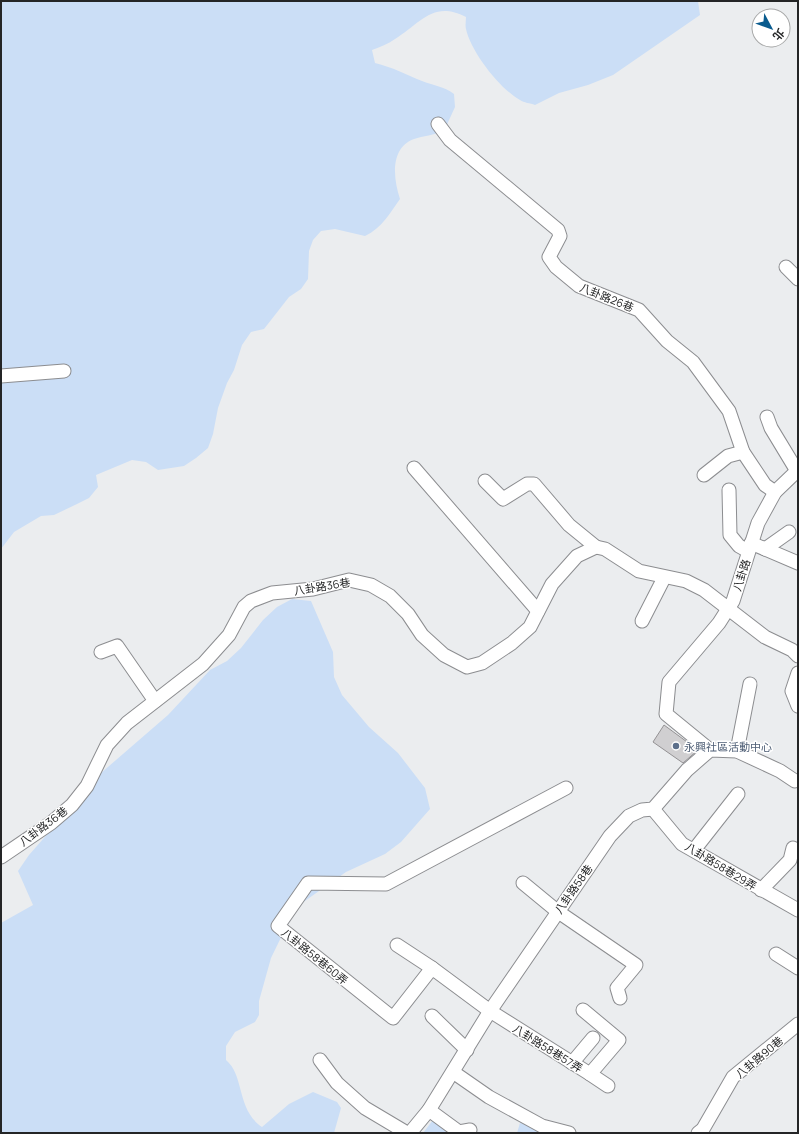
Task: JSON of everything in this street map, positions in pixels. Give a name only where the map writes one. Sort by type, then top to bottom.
[{"type":"street","name":"八卦路26巷","points":[[438,124],[450,140],[558,230],[560,236],[549,257],[556,267],[579,286],[639,310],[667,341],[693,362],[729,411],[743,452],[765,485],[774,492]]},
{"type":"street","points":[[786,267],[798,279]]},
{"type":"street","points":[[1,376],[64,371]]},
{"type":"street","points":[[766,417],[771,428],[797,470]]},
{"type":"street","points":[[704,475],[728,456],[743,452]]},
{"type":"street","points":[[414,468],[538,611]]},
{"type":"street","name":"八卦路","points":[[710,750],[666,714],[669,682],[719,623],[732,601],[758,523],[774,492],[797,470]]},
{"type":"street","points":[[485,481],[503,499],[527,484],[534,484],[569,524],[596,547],[605,549],[639,571],[686,582],[704,590],[765,637],[796,648]]},
{"type":"street","points":[[729,490],[730,535],[739,546],[765,549],[798,563]]},
{"type":"street","points":[[765,549],[789,532]]},
{"type":"street","name":"八卦路36巷","points":[[1,857],[50,823],[72,805],[87,786],[107,745],[127,723],[203,664],[229,635],[244,607],[251,601],[272,593],[313,589],[349,580],[371,585],[390,596],[408,614],[422,635],[444,655],[467,667],[482,663],[512,643],[530,627],[552,584],[577,556],[596,547]]},
{"type":"street","points":[[642,621],[664,578]]},
{"type":"street","points":[[101,652],[118,646],[155,700]]},
{"type":"street","points":[[798,673],[792,691],[798,706]]},
{"type":"street","points":[[737,751],[750,684]]},
{"type":"street","points":[[652,809],[686,770],[710,750],[737,751],[797,780]]},
{"type":"street","name":"八卦路58巷60弄","points":[[432,968],[393,1018],[278,926],[308,883],[386,884],[566,788]]},
{"type":"street","points":[[694,850],[738,794]]},
{"type":"street","name":"八卦路58巷29弄","points":[[652,809],[682,844],[798,910]]},
{"type":"street","name":"八卦路58巷","points":[[410,1133],[428,1110],[467,1050],[490,1011],[610,836],[629,816],[642,810],[652,809]]},
{"type":"street","points":[[761,890],[790,860],[793,848]]},
{"type":"street","points":[[523,883],[558,911],[636,965],[617,988],[620,998]]},
{"type":"street","points":[[397,945],[432,968],[490,1011]]},
{"type":"street","points":[[776,954],[798,968]]},
{"type":"street","name":"八卦路58巷57弄","points":[[490,1011],[590,1074],[619,1040],[583,1010]]},
{"type":"street","points":[[432,1016],[467,1050]]},
{"type":"street","name":"八卦路90巷","points":[[698,1133],[703,1129],[733,1077],[798,1024]]},
{"type":"street","points":[[572,1063],[593,1038]]},
{"type":"street","points":[[320,1060],[337,1083],[365,1108],[407,1133]]},
{"type":"street","points":[[453,1072],[489,1097],[542,1126],[569,1133]]},
{"type":"street","points":[[590,1074],[608,1086]]},
{"type":"street","points":[[428,1110],[459,1132],[470,1130]]},
{"type":"shaded area","points":[[1,1],[698,1],[700,15],[613,75],[588,85],[559,93],[535,105],[523,102],[512,95],[495,79],[480,59],[469,38],[466,28],[466,17],[455,12],[436,12],[420,21],[392,41],[372,50],[375,63],[450,91],[454,94],[455,107],[444,131],[414,139],[406,143],[397,156],[395,173],[400,199],[389,215],[376,229],[365,236],[335,229],[321,231],[313,240],[309,251],[308,279],[301,289],[289,297],[264,329],[251,332],[242,345],[234,370],[227,383],[218,408],[213,434],[208,448],[184,466],[158,470],[146,462],[132,460],[96,475],[98,487],[89,498],[54,515],[41,516],[14,532],[1,549]]},
{"type":"shaded area","points":[[292,599],[311,601],[333,652],[334,677],[342,695],[369,727],[398,753],[425,788],[430,809],[401,842],[385,854],[346,872],[302,903],[289,921],[271,958],[259,1001],[259,1015],[255,1022],[235,1032],[226,1046],[226,1060],[236,1075],[248,1111],[254,1120],[262,1127],[289,1104],[313,1092],[337,1102],[341,1108],[334,1133],[1,1133],[1,923],[33,905],[18,871],[29,855],[101,773],[168,715],[210,670],[227,661],[241,648],[263,620],[277,607]]},
{"type":"shaded area","points":[[433,1120],[443,1122],[446,1133],[423,1133]]},
{"type":"shaded area","points":[[520,1123],[533,1126],[545,1133],[517,1133]]},
{"type":"building","name":"永興社區活動中心","points":[[664,725],[698,750],[683,763],[653,742]]},
{"type":"place","name":"永興社區活動中心","points":[[676,746]]}]
